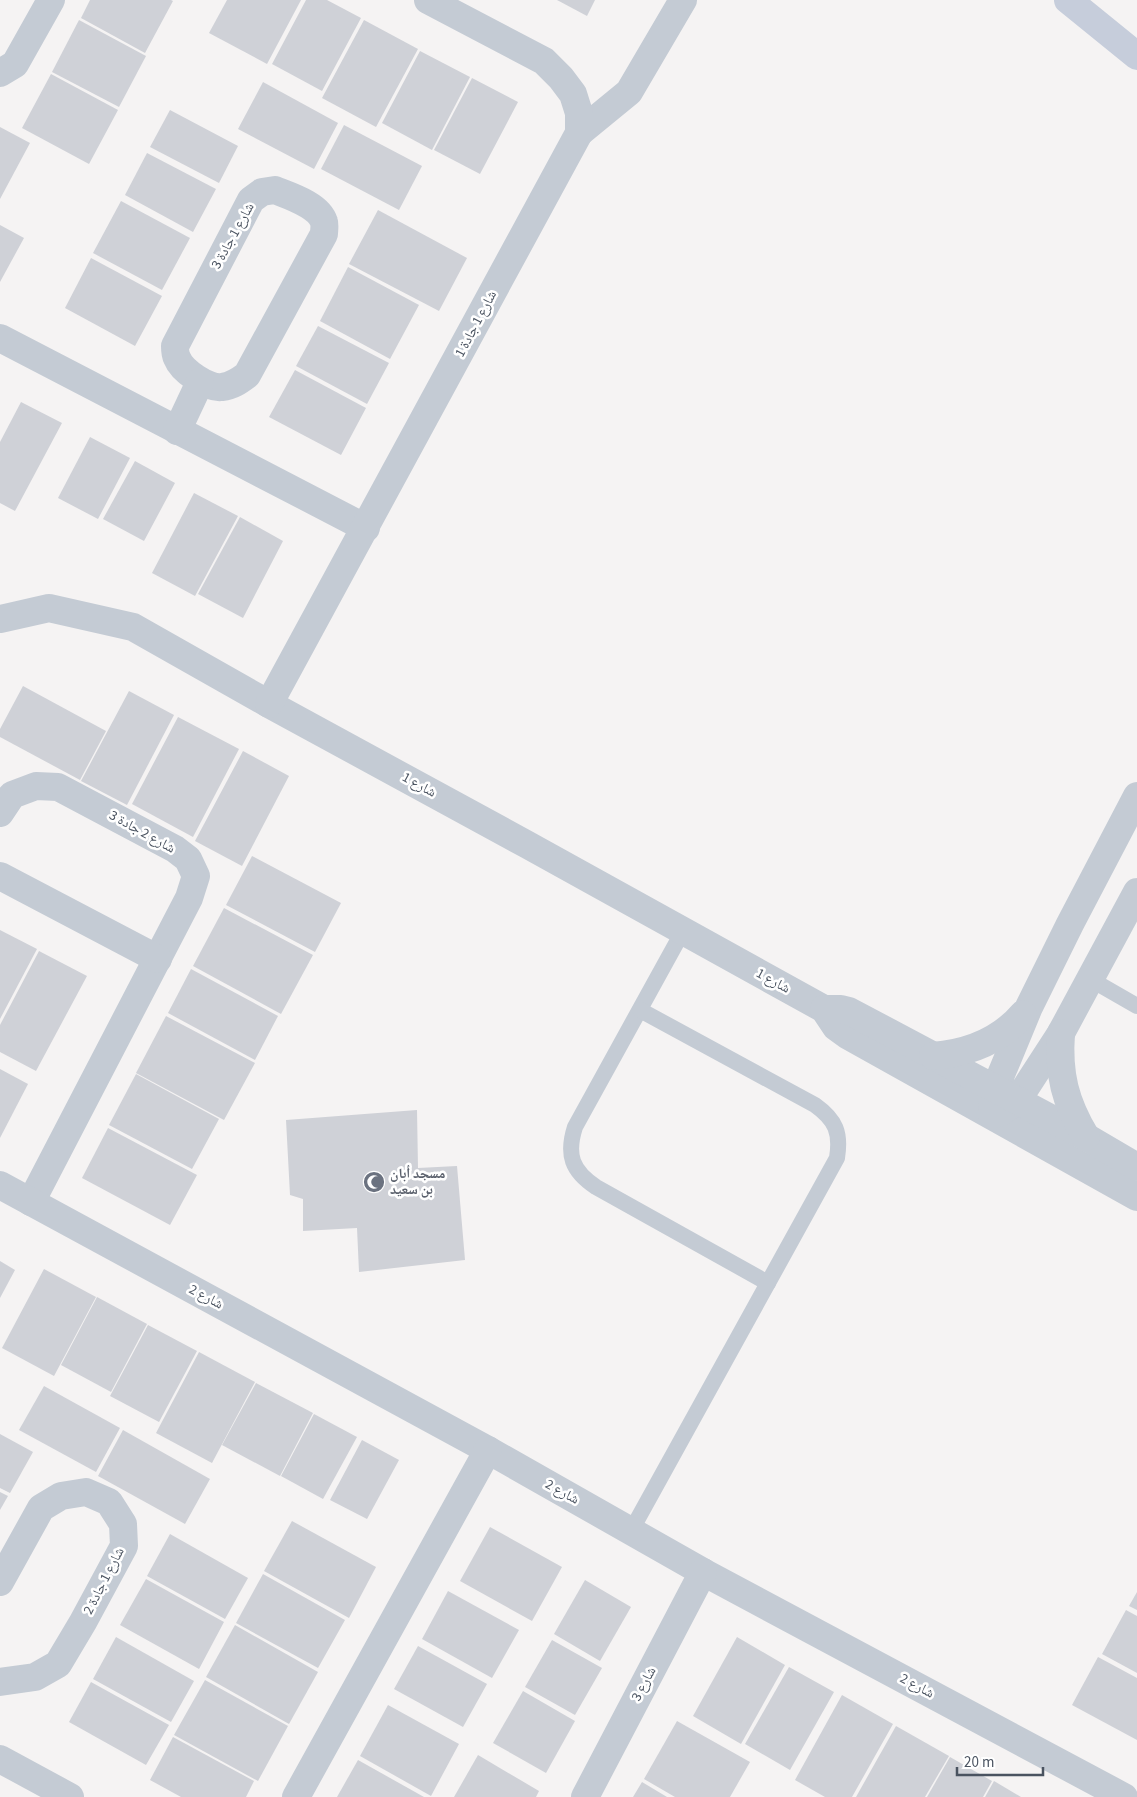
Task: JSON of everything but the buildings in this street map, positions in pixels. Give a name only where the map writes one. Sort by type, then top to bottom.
[{"type":"main road","points":[[1068,0],[1137,56]]},
{"type":"street","points":[[0,74],[15,64],[51,0]]},
{"type":"street","points":[[428,0],[544,62],[561,78],[573,94],[579,113],[579,133]]},
{"type":"street","points":[[579,133],[629,92],[683,0]]},
{"type":"street","name":"شارع 1 جادة 1","points":[[269,704],[579,133]]},
{"type":"street","name":"شارع 1 جادة 3","points":[[275,190],[299,199],[318,212],[324,223],[324,234],[247,376],[236,383],[220,388],[200,382],[187,371],[177,358],[175,346],[251,200],[262,192],[275,190]]},
{"type":"street","points":[[0,338],[366,528]]},
{"type":"street","points":[[177,431],[200,382]]},
{"type":"street","name":"شارع 1","points":[[0,619],[49,608],[133,627],[269,704],[824,1009],[836,1027],[847,1035],[1137,1197]]},
{"type":"street","name":"شارع 2 جادة 3","points":[[0,813],[12,795],[36,786],[58,787],[175,849],[188,859],[196,876],[189,898],[158,960],[31,1202]]},
{"type":"street","name":"شارع 1","points":[[1006,1095],[1029,1007],[1137,796]]},
{"type":"street","points":[[0,876],[158,960]]},
{"type":"street","name":"شارع 1","points":[[992,1115],[992,1097],[1006,1095],[1061,1033],[1137,892]]},
{"type":"street","name":"شارع 1","points":[[933,1056],[952,1054],[987,1043],[1017,1021],[1029,1007]]},
{"type":"street","name":"شارع 1","points":[[824,1009],[849,1011],[1086,1137],[1137,1167]]},
{"type":"street","name":"شارع 1","points":[[1061,1033],[1060,1055],[1065,1091],[1074,1118],[1086,1137]]},
{"type":"street","name":"شارع 2","points":[[0,1186],[488,1450],[703,1572],[1124,1797]]},
{"type":"street","points":[[296,1797],[488,1450]]},
{"type":"street","name":"شارع 1 جادة 2","points":[[0,1582],[41,1508],[61,1496],[86,1492],[109,1502],[123,1524],[124,1546],[58,1664],[35,1677],[0,1682]]},
{"type":"street","name":"شارع 3","points":[[584,1797],[703,1572]]},
{"type":"street","points":[[0,1759],[70,1797]]},
{"type":"lane","points":[[683,931],[575,1127],[571,1140],[571,1154],[576,1168],[584,1179],[596,1187],[768,1283]]},
{"type":"lane","points":[[1090,979],[1137,1006]]},
{"type":"lane","points":[[631,1531],[837,1158],[839,1146],[838,1134],[833,1122],[825,1112],[815,1105],[640,1010]]},
{"type":"place","name":"مسجد أبان بن سعيد","points":[[374,1182]]}]
